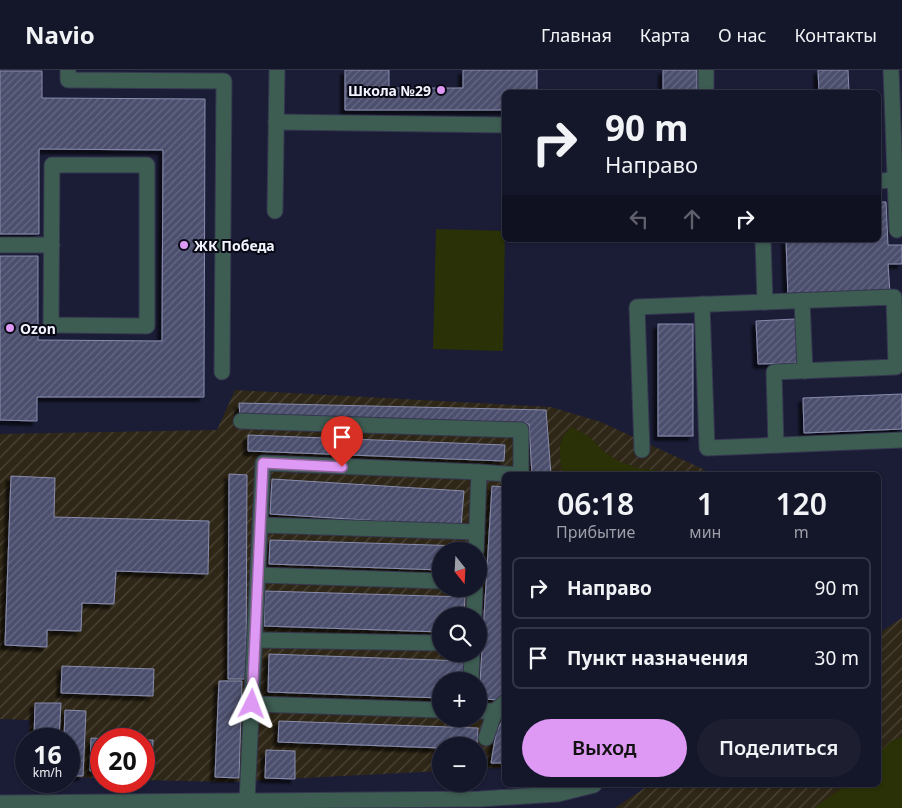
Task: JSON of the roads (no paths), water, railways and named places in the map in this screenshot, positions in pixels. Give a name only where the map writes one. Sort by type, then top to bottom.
[{"type":"street","points":[[68,70],[68,80],[224,81],[222,372]]},
{"type":"street","points":[[275,211],[277,70]]},
{"type":"street","points":[[706,70],[706,90]]},
{"type":"street","points":[[891,70],[897,230]]},
{"type":"street","points":[[276,122],[502,125]]},
{"type":"street","points":[[52,165],[147,165],[146,326],[51,325],[52,245],[52,165]]},
{"type":"street","points":[[881,181],[895,180]]},
{"type":"street","points":[[762,242],[765,302]]},
{"type":"street","points":[[0,245],[52,245]]},
{"type":"street","points":[[642,450],[637,307],[894,297],[896,367],[774,372],[776,445]]},
{"type":"street","points":[[802,300],[805,371]]},
{"type":"street","points":[[702,304],[707,448],[902,440]]},
{"type":"street","points":[[240,421],[521,430],[521,472]]},
{"type":"street","points":[[247,801],[263,463],[502,474]]},
{"type":"street","points":[[476,542],[479,472]]},
{"type":"street","points":[[260,525],[477,532]]},
{"type":"street","points":[[258,575],[432,581]]},
{"type":"street","points":[[255,640],[432,642]]},
{"type":"street","points":[[252,704],[432,710]]},
{"type":"street","points":[[487,709],[500,707]]},
{"type":"street","points":[[486,737],[500,707]]},
{"type":"street","points":[[0,802],[247,801],[474,804],[578,787]]},
{"type":"place","name":"Школа №29","points":[[441,90]]},
{"type":"place","name":"ЖК Победа","points":[[184,245]]},
{"type":"place","name":"Ozon","points":[[10,328]]}]
